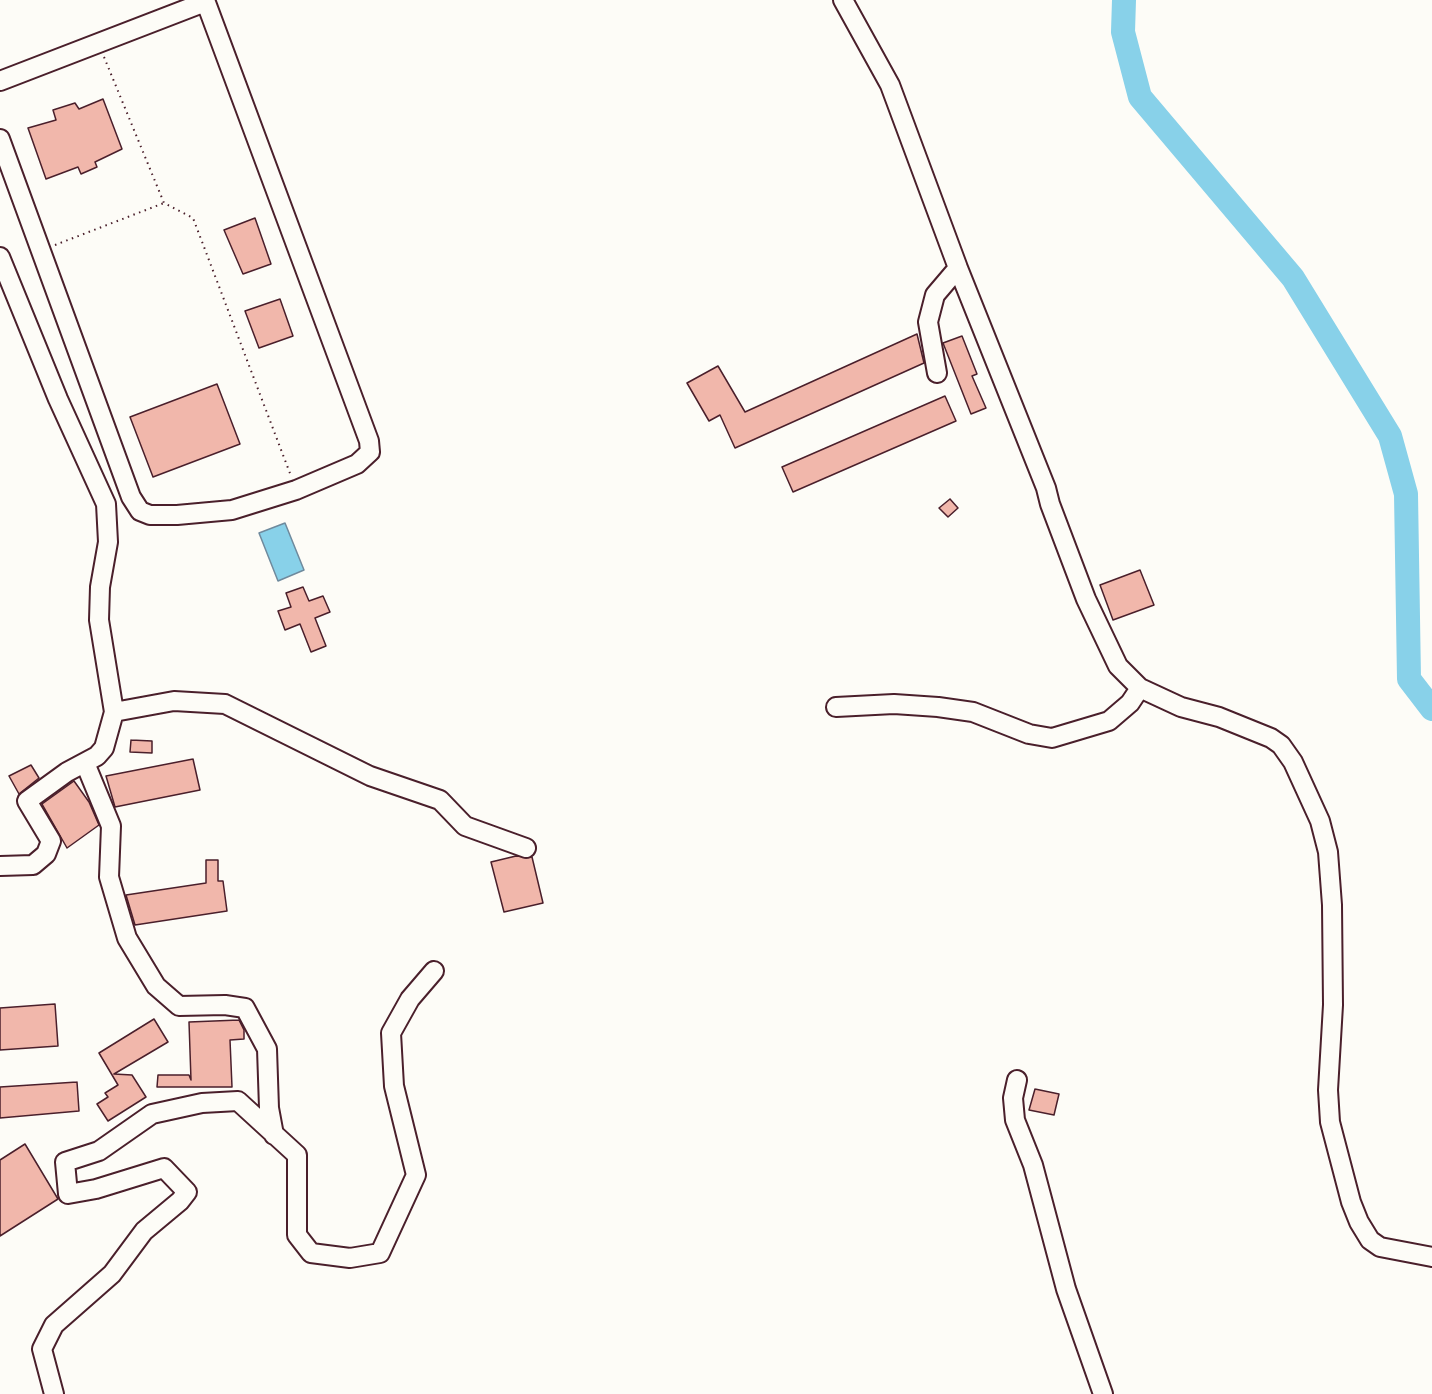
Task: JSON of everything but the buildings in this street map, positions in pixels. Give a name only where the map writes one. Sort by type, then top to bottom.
[{"type":"street","points":[[843,0],[890,85],[958,268],[1047,488],[1050,504],[1086,599],[1118,666],[1140,688],[1181,707],[1219,717],[1264,735],[1281,746],[1293,762],[1320,821],[1328,852],[1332,905],[1333,1005],[1328,1090],[1330,1122],[1351,1202],[1370,1240],[1380,1247],[1432,1257]]},
{"type":"street","points":[[0,81],[205,1],[370,447],[365,458],[357,464],[296,489],[232,510],[177,515],[150,515],[140,511],[131,497],[0,139]]},
{"type":"street","points":[[0,257],[58,399],[106,504],[108,542],[100,587],[99,620],[114,712],[104,748],[27,801],[51,841],[46,854],[33,865],[0,866]]},
{"type":"street","points":[[937,373],[928,322],[935,295],[958,268]]},
{"type":"street","points":[[836,706],[894,704],[973,712],[1029,734],[1052,738],[1109,721],[1130,703],[1140,688]]},
{"type":"street","points":[[114,712],[174,701],[225,704],[370,776],[440,801],[465,826],[526,848]]},
{"type":"street","points":[[85,763],[111,826],[109,877],[127,938],[156,986],[179,1006],[225,1005],[245,1008],[267,1049],[269,1108],[274,1135]]},
{"type":"street","points":[[54,1394],[42,1349],[54,1325],[112,1274],[144,1232],[180,1201],[187,1192],[164,1168],[114,1184],[68,1194],[65,1162],[99,1151],[152,1114],[202,1103],[238,1101],[297,1155],[297,1235],[311,1253],[350,1258],[380,1253],[416,1175],[394,1086],[391,1033],[410,999],[434,971]]},
{"type":"street","points":[[1017,1080],[1013,1098],[1015,1120],[1033,1166],[1066,1289],[1103,1394]]},
{"type":"path","points":[[98,43],[165,203],[193,218],[296,489]]},
{"type":"path","points":[[41,251],[165,203]]},
{"type":"water","points":[[285,523],[304,570],[278,581],[259,533]]},
{"type":"waterway","points":[[1124,0],[1123,32],[1140,97],[1293,278],[1390,436],[1406,494],[1409,679],[1432,709]]}]
